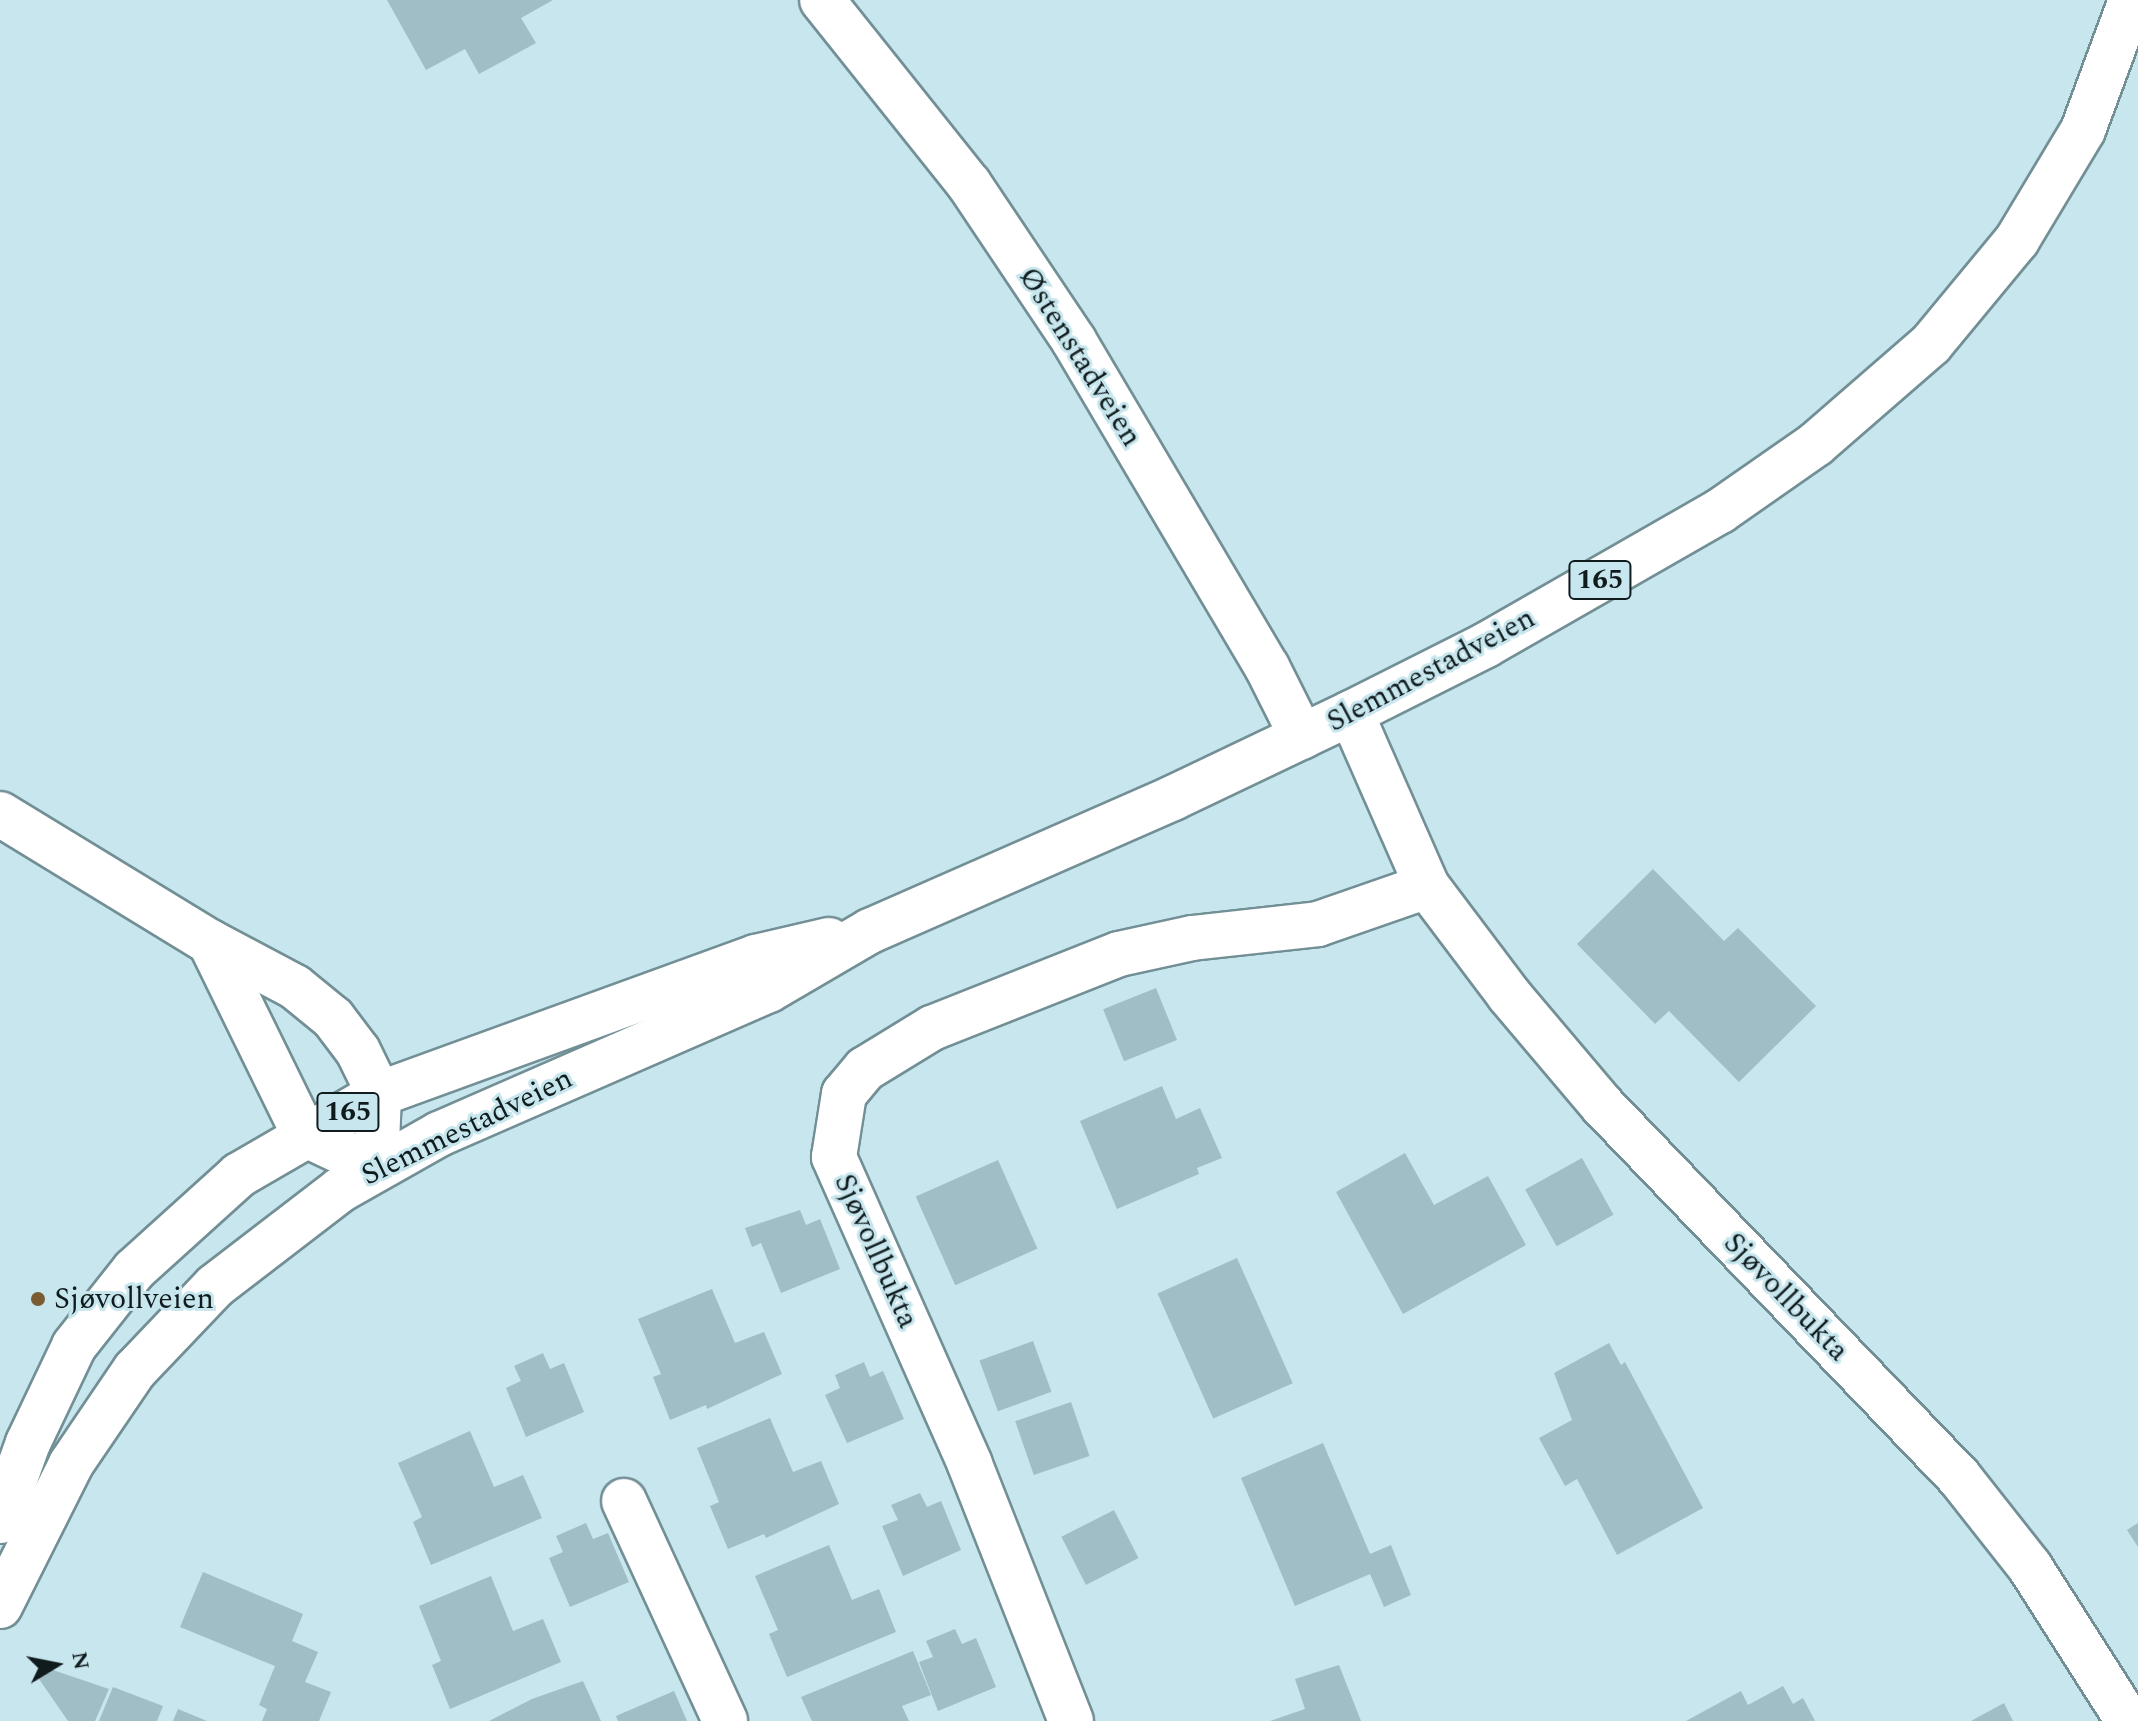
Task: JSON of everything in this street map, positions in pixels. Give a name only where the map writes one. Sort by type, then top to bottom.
[{"type":"street","name":"Østenstadveien","points":[[822,0],[969,184],[1074,341],[1267,667],[1302,737]]},
{"type":"street","name":"Slemmestadveien","points":[[0,1606],[71,1464],[135,1370],[215,1286],[296,1221],[376,1168],[439,1134],[769,990],[870,931],[1351,713],[1486,645],[1720,511],[1816,444],[1908,365],[1966,306],[2017,240],[2083,130],[2131,0]]},
{"type":"street","name":"Sjøvollbukta","points":[[1351,713],[1427,886],[1602,1105],[1959,1477],[2030,1567],[2128,1721]]},
{"type":"street","points":[[0,814],[210,942],[295,987],[333,1018],[358,1051],[379,1094],[376,1168],[304,1134],[210,942]]},
{"type":"street","name":"Sjøvollbukta","points":[[1071,1721],[970,1464],[834,1157],[844,1094],[865,1069],[920,1033],[1119,954],[1192,938],[1318,924],[1427,886]]},
{"type":"street","name":"Slemmestadveien","points":[[0,1521],[58,1376],[112,1294],[203,1205],[304,1134],[379,1094],[756,957],[870,931]]},
{"type":"street","points":[[624,1501],[725,1721]]},
{"type":"building","points":[[387,0],[553,0],[521,18],[536,43],[479,74],[465,49],[426,70]]},
{"type":"building","points":[[1653,869],[1724,941],[1738,928],[1816,1006],[1739,1082],[1669,1011],[1655,1024],[1577,944]]},
{"type":"building","points":[[1156,988],[1177,1040],[1124,1061],[1103,1009]]},
{"type":"building","points":[[1162,1086],[1176,1119],[1200,1108],[1222,1158],[1197,1168],[1199,1174],[1117,1209],[1080,1121]]},
{"type":"building","points":[[1405,1153],[1434,1205],[1488,1176],[1526,1245],[1403,1314],[1336,1192]]},
{"type":"building","points":[[1582,1158],[1614,1215],[1557,1246],[1525,1190]]},
{"type":"building","points":[[998,1160],[1037,1249],[955,1285],[916,1197]]},
{"type":"building","points":[[800,1210],[806,1225],[820,1219],[840,1269],[781,1293],[761,1243],[752,1247],[745,1228]]},
{"type":"building","points":[[1237,1258],[1293,1383],[1213,1419],[1158,1293]]},
{"type":"building","points":[[712,1289],[735,1343],[764,1332],[782,1374],[707,1409],[706,1405],[670,1420],[653,1377],[661,1374],[638,1319]]},
{"type":"building","points":[[1033,1341],[1051,1392],[998,1411],[979,1360]]},
{"type":"building","points":[[1609,1343],[1621,1365],[1625,1362],[1703,1508],[1617,1555],[1577,1479],[1565,1486],[1539,1438],[1572,1420],[1554,1373]]},
{"type":"building","points":[[543,1353],[550,1369],[564,1363],[584,1412],[526,1437],[506,1388],[521,1381],[514,1366]]},
{"type":"building","points":[[864,1362],[870,1377],[883,1371],[904,1419],[847,1443],[825,1395],[840,1388],[835,1375]]},
{"type":"building","points":[[1071,1402],[1090,1456],[1034,1475],[1015,1421]]},
{"type":"building","points":[[770,1418],[793,1472],[821,1461],[839,1504],[766,1538],[764,1534],[728,1549],[710,1506],[719,1502],[697,1448]]},
{"type":"building","points":[[470,1431],[494,1487],[523,1475],[542,1518],[431,1565],[413,1522],[422,1517],[398,1463]]},
{"type":"building","points":[[1323,1443],[1370,1554],[1391,1545],[1411,1595],[1384,1607],[1370,1574],[1295,1606],[1241,1478]]},
{"type":"building","points":[[920,1493],[927,1507],[941,1501],[961,1550],[903,1576],[882,1526],[898,1520],[891,1505]]},
{"type":"building","points":[[1114,1510],[1139,1558],[1086,1585],[1061,1537]]},
{"type":"building","points":[[586,1523],[593,1539],[608,1533],[629,1582],[570,1607],[549,1558],[563,1552],[556,1536]]},
{"type":"building","points":[[2138,1523],[2138,1547],[2127,1530]]},
{"type":"building","points":[[829,1545],[852,1600],[879,1589],[896,1632],[787,1677],[769,1634],[778,1630],[755,1576]]},
{"type":"building","points":[[203,1572],[303,1614],[292,1641],[318,1652],[305,1682],[331,1692],[319,1721],[262,1721],[267,1709],[259,1705],[275,1666],[180,1627]]},
{"type":"building","points":[[491,1576],[513,1631],[543,1619],[561,1662],[450,1709],[432,1665],[441,1661],[419,1606]]},
{"type":"building","points":[[955,1629],[962,1644],[976,1638],[996,1687],[938,1711],[919,1662],[933,1657],[926,1641]]},
{"type":"building","points":[[913,1651],[931,1695],[902,1706],[909,1721],[812,1721],[801,1697]]},
{"type":"building","points":[[1339,1665],[1361,1721],[1270,1721],[1305,1709],[1295,1679]]},
{"type":"building","points":[[41,1666],[109,1689],[95,1721],[68,1721],[39,1679]]},
{"type":"building","points":[[583,1681],[601,1721],[489,1721],[532,1699]]},
{"type":"building","points":[[1783,1686],[1793,1704],[1803,1698],[1815,1721],[1686,1721],[1741,1691],[1748,1705]]},
{"type":"building","points":[[113,1687],[163,1706],[157,1721],[99,1721]]},
{"type":"building","points":[[674,1691],[687,1721],[618,1721],[616,1716]]},
{"type":"building","points":[[2004,1703],[2013,1721],[1971,1721]]},
{"type":"building","points":[[178,1709],[207,1721],[173,1721]]},
{"type":"place","name":"Sjøvollveien","points":[[38,1299]]}]
